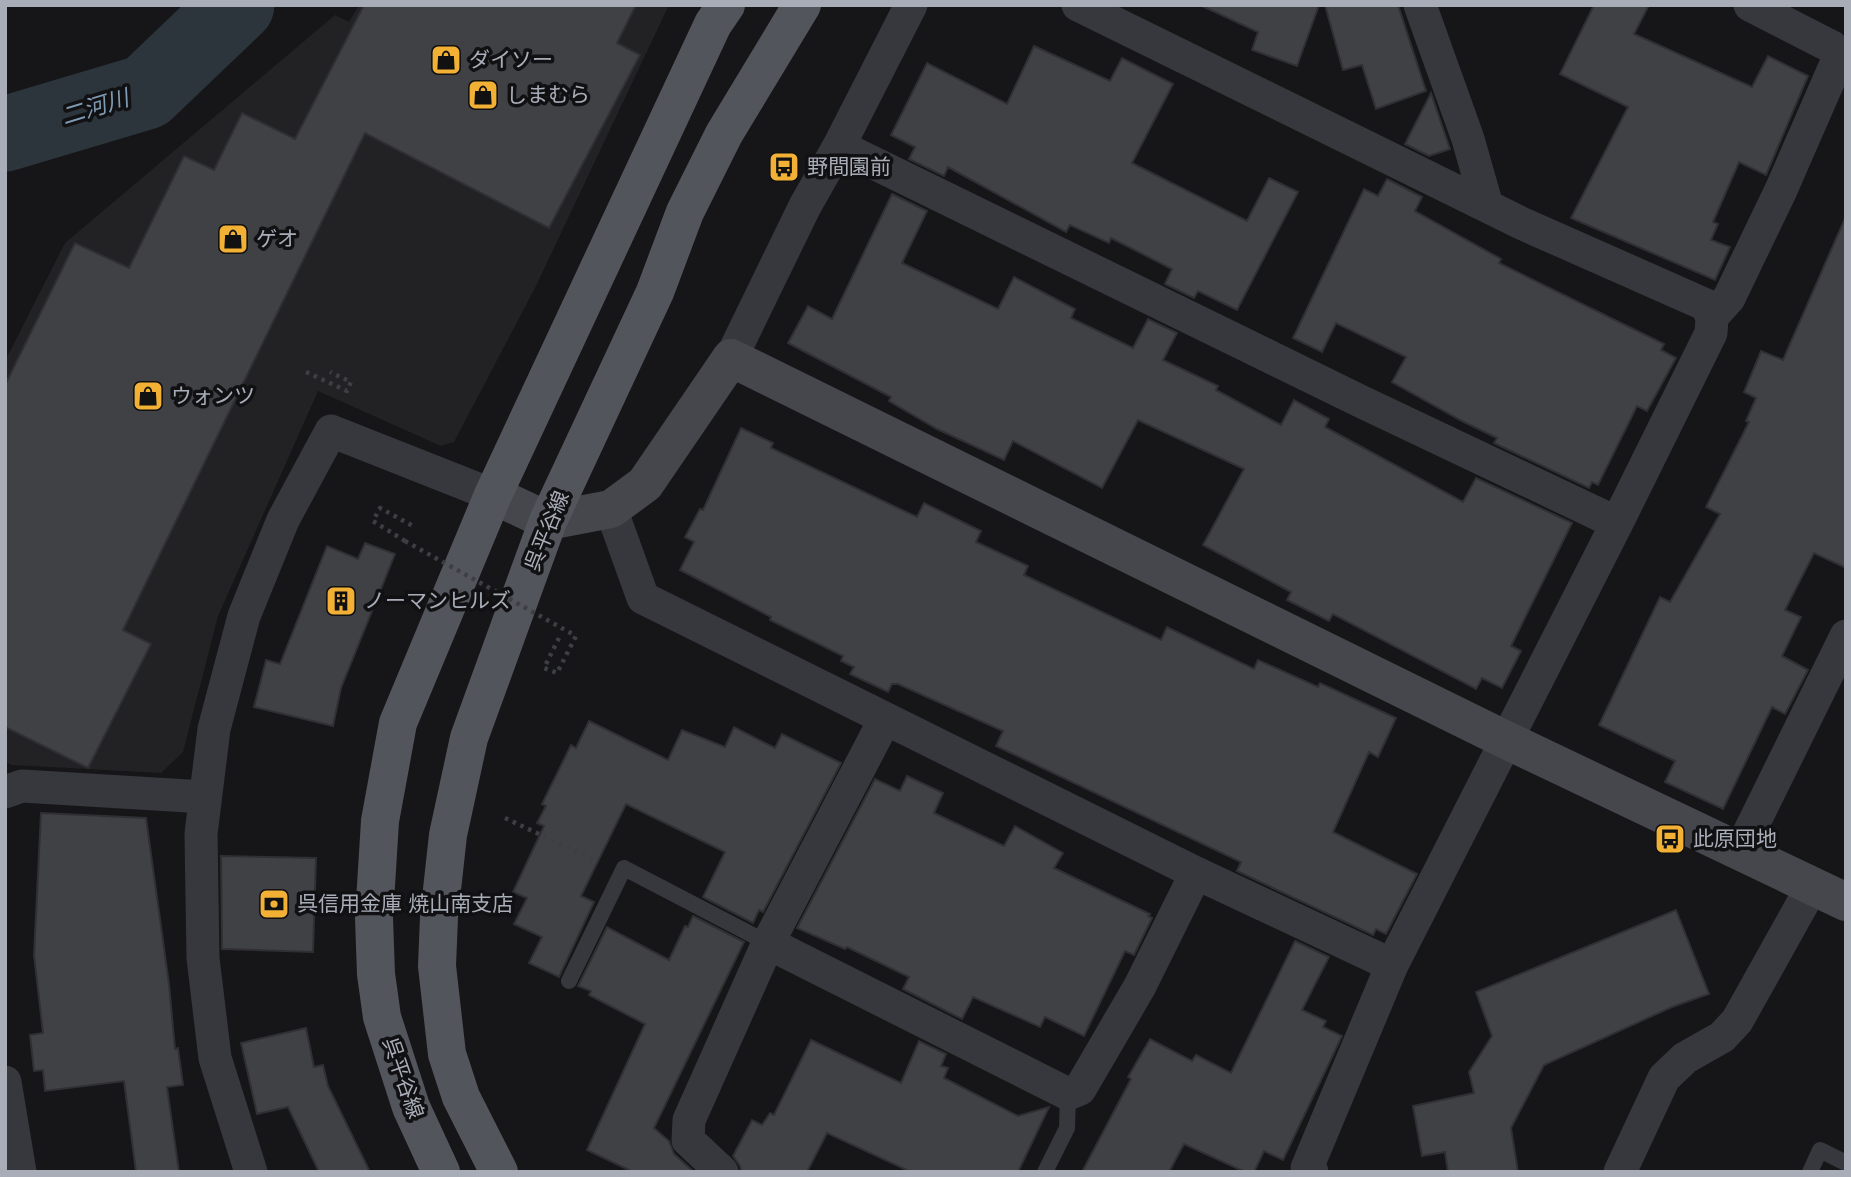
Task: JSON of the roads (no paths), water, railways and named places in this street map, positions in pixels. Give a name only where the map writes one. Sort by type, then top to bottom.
[{"type":"main road","name":"呉平谷線","points":[[441,1172],[411,1107],[382,1017],[376,974],[373,918],[380,821],[398,723],[493,495],[713,24],[726,5]]},
{"type":"main road","name":"呉平谷線","points":[[499,1172],[461,1097],[447,1054],[438,966],[439,917],[448,835],[469,738],[548,521],[655,292],[685,212],[724,134],[802,5]]},
{"type":"street","points":[[251,1172],[213,1046],[203,958],[201,834],[214,729],[244,615],[284,520],[331,431],[493,495],[548,521],[611,509],[645,484],[732,358],[805,206],[911,5]]},
{"type":"street","points":[[1078,5],[1521,223],[1706,305],[1712,317],[1711,333],[1392,965],[1307,1168],[1312,1172]]},
{"type":"street","points":[[1420,5],[1468,139],[1487,205]]},
{"type":"street","points":[[1712,317],[1729,298],[1782,190],[1839,57],[1832,47],[1750,5]]},
{"type":"street","points":[[839,146],[1360,401],[1617,523]]},
{"type":"street","points":[[732,358],[1506,740],[1829,894],[1737,1021],[1722,1037],[1685,1058],[1664,1078],[1620,1172]]},
{"type":"street","points":[[611,509],[643,598],[1196,873],[1392,965]]},
{"type":"street","points":[[1740,851],[1846,636]]},
{"type":"street","points":[[722,1172],[688,1140],[689,1120],[768,943],[885,719]]},
{"type":"street","points":[[5,792],[22,786],[205,797]]},
{"type":"street","points":[[768,943],[1068,1094],[1080,1089],[1140,986],[1196,873]]},
{"type":"street","points":[[5,1082],[20,1172]]},
{"type":"lane","points":[[569,981],[624,868],[768,943]]},
{"type":"lane","points":[[1045,1172],[1067,1128],[1068,1094]]},
{"type":"lane","points":[[1810,1172],[1820,1150],[1846,1163]]},
{"type":"waterway","name":"二河川","points":[[5,134],[146,92],[237,5]]},
{"type":"place","name":"ダイソー","points":[[446,60]]},
{"type":"place","name":"しまむら","points":[[483,95]]},
{"type":"place","name":"野間園前","points":[[784,167]]},
{"type":"place","name":"ゲオ","points":[[233,239]]},
{"type":"place","name":"ウォンツ","points":[[148,396]]},
{"type":"place","name":"ノーマンヒルズ","points":[[341,601]]},
{"type":"place","name":"此原団地","points":[[1670,839]]},
{"type":"place","name":"呉信用金庫 焼山南支店","points":[[274,904]]}]
